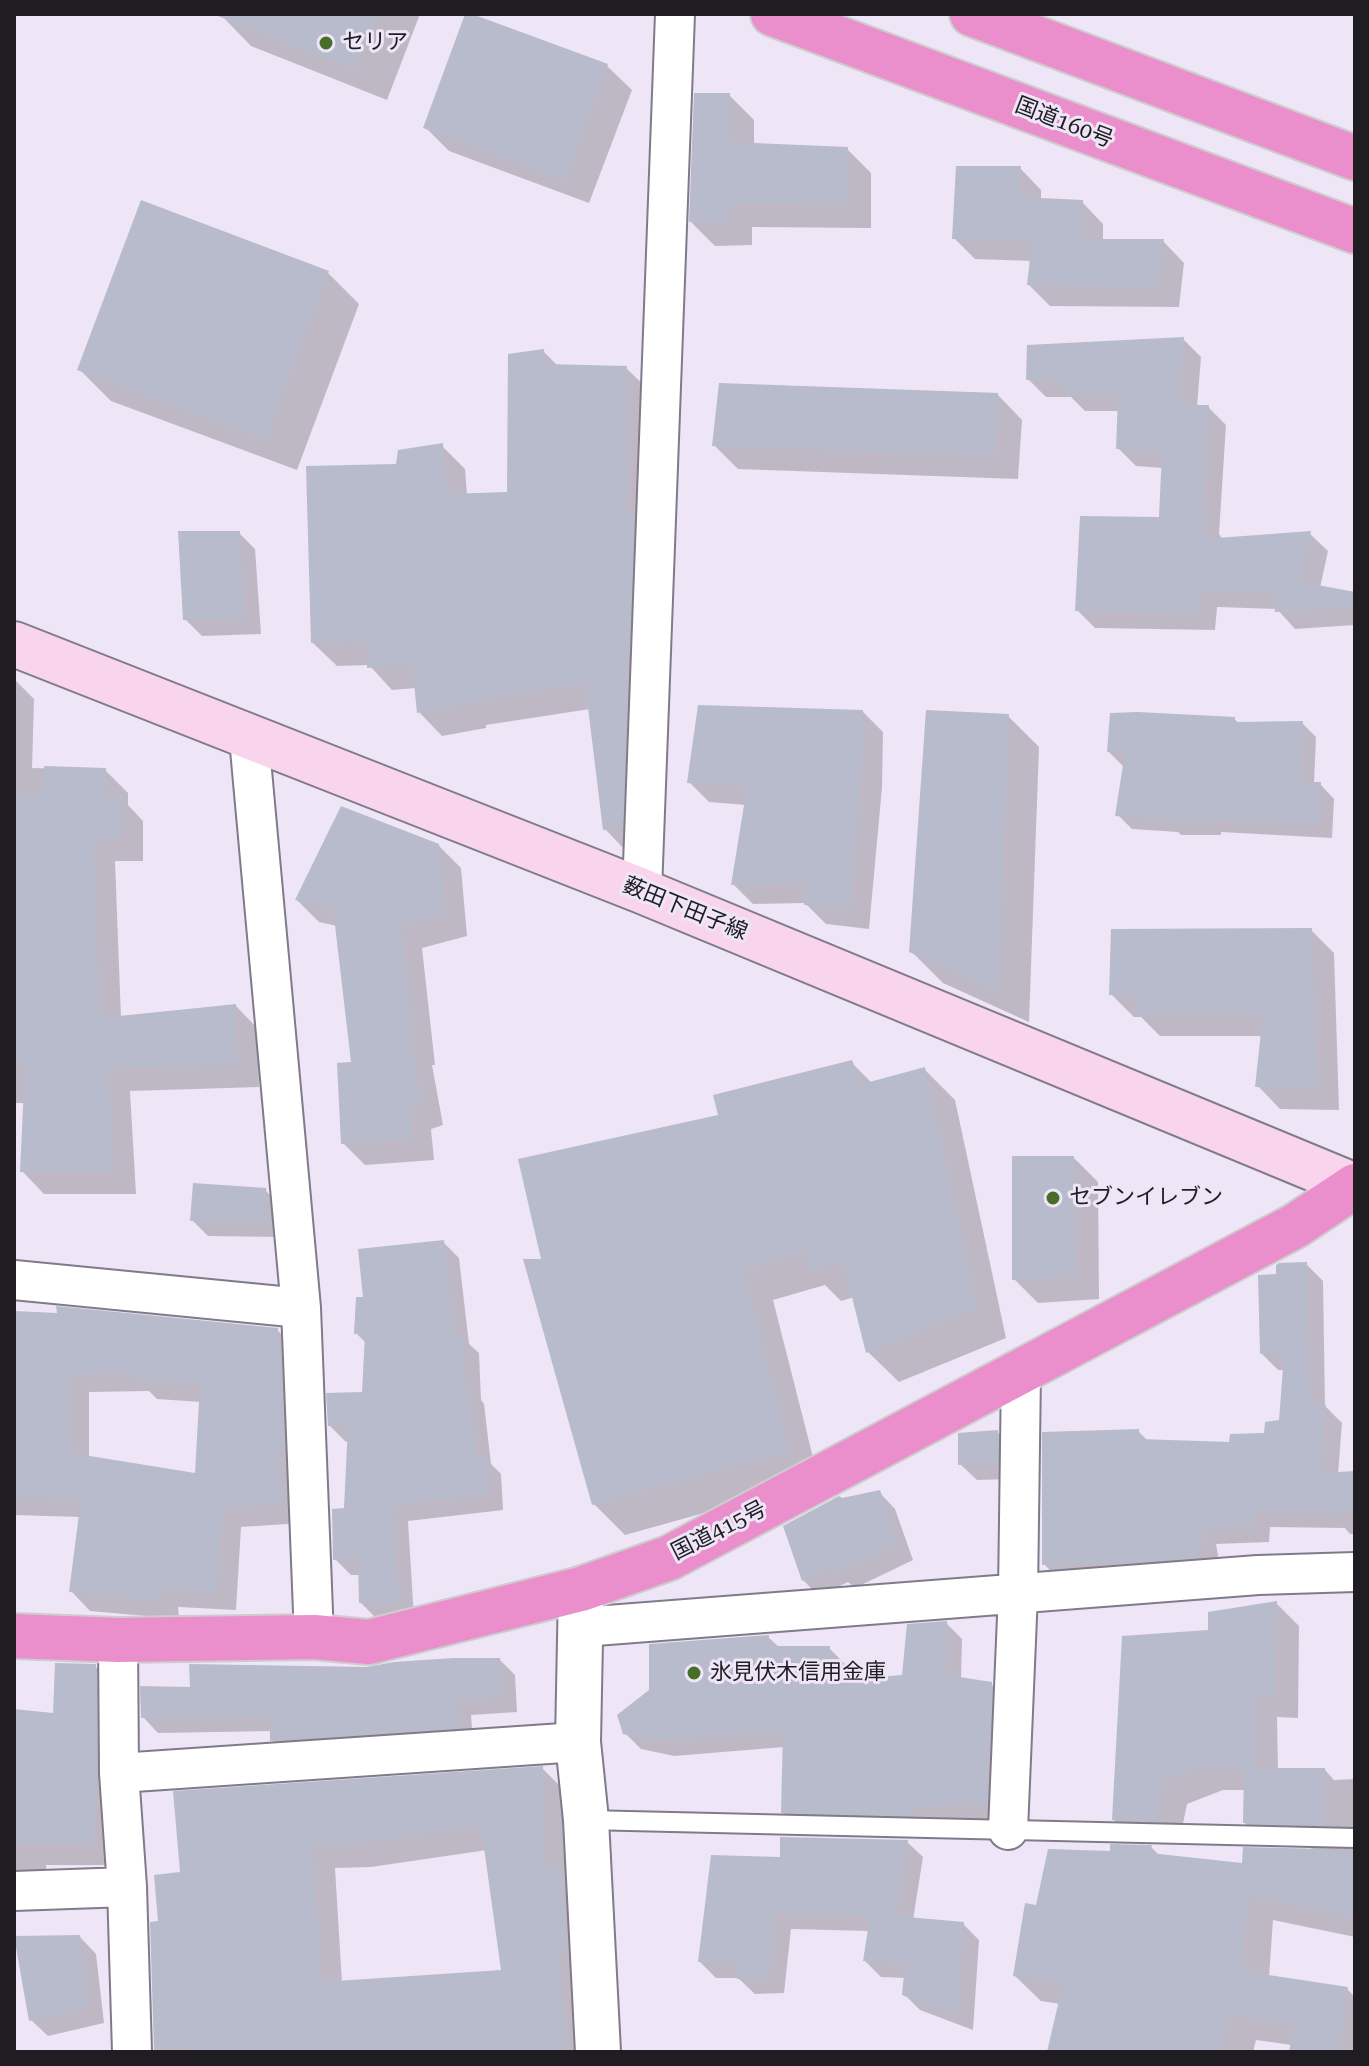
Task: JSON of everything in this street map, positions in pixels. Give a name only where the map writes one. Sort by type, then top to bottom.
[{"type":"highway","name":"国道160号","points":[[773,14],[1355,231]]},
{"type":"highway","points":[[972,14],[1355,158]]},
{"type":"highway","name":"国道415号","points":[[14,1636],[118,1640],[314,1637],[369,1642],[582,1608],[669,1558],[1295,1226],[1354,1186]]},
{"type":"main road","name":"薮田下田子線","points":[[14,644],[642,891],[1354,1186]]},
{"type":"street","points":[[642,891],[675,14]]},
{"type":"street","points":[[249,738],[301,1308],[314,1637]]},
{"type":"street","points":[[14,1280],[301,1308]]},
{"type":"street","points":[[1008,1830],[1018,1593],[1021,1372]]},
{"type":"street","points":[[598,2052],[586,1820],[578,1742],[582,1608],[1018,1593],[1258,1575],[1355,1572]]},
{"type":"street","points":[[118,1640],[119,1773],[127,1887],[132,2052]]},
{"type":"street","points":[[119,1773],[578,1742]]},
{"type":"street","points":[[14,1891],[127,1887]]},
{"type":"lane","points":[[586,1820],[1355,1838]]},
{"type":"building","name":"セリア","points":[[219,14],[377,14],[355,70]]},
{"type":"building","points":[[465,14],[608,64],[565,180],[423,128]]},
{"type":"building","points":[[694,93],[730,93],[730,142],[848,147],[848,205],[729,204],[728,222],[689,222]]},
{"type":"building","points":[[956,166],[1021,166],[1019,197],[1083,200],[1083,239],[1164,239],[1158,287],[1027,285],[1032,241],[952,239]]},
{"type":"building","points":[[141,200],[329,271],[265,440],[77,370]]},
{"type":"building","points":[[1184,337],[1178,405],[1209,405],[1202,518],[1206,518],[1204,539],[1311,531],[1301,582],[1355,592],[1355,607],[1275,612],[1274,593],[1200,590],[1198,613],[1075,611],[1080,516],[1159,517],[1162,452],[1116,449],[1118,395],[1065,394],[1064,381],[1026,380],[1027,345]]},
{"type":"building","points":[[544,349],[545,364],[627,366],[627,517],[634,517],[622,828],[603,830],[585,683],[417,713],[412,663],[367,668],[367,642],[311,643],[306,466],[396,464],[398,450],[443,443],[447,494],[507,492],[508,354]]},
{"type":"building","points":[[719,383],[998,393],[995,456],[712,446]]},
{"type":"building","points":[[178,531],[240,531],[245,619],[183,620]]},
{"type":"building","points":[[698,705],[863,710],[862,766],[850,910],[804,905],[805,883],[731,885],[747,787],[687,783]]},
{"type":"building","points":[[926,710],[1009,714],[999,992],[909,952]]},
{"type":"building","points":[[1110,713],[1235,717],[1235,722],[1303,721],[1299,782],[1321,782],[1319,825],[1207,819],[1207,822],[1165,821],[1115,816],[1125,752],[1107,752]]},
{"type":"building","points":[[44,766],[106,768],[105,797],[121,796],[121,839],[93,839],[100,1018],[236,1004],[237,1065],[108,1069],[114,1172],[20,1172],[25,1063],[17,1063],[14,798],[43,792]]},
{"type":"building","points":[[341,806],[439,844],[446,914],[401,926],[414,1043],[411,1044],[422,1103],[409,1107],[413,1138],[341,1144],[337,1063],[351,1062],[333,908],[295,900]]},
{"type":"building","points":[[1312,928],[1317,1088],[1255,1087],[1263,1014],[1135,1014],[1136,995],[1109,995],[1111,929]]},
{"type":"building","points":[[852,1060],[862,1084],[925,1067],[977,1307],[866,1353],[843,1261],[809,1272],[804,1252],[744,1270],[790,1451],[592,1505],[523,1259],[541,1259],[518,1159],[718,1115],[713,1095]]},
{"type":"building","points":[[1012,1156],[1074,1156],[1076,1276],[1012,1280]]},
{"type":"building","points":[[193,1183],[266,1188],[268,1222],[190,1221]]},
{"type":"building","points":[[444,1240],[455,1336],[464,1335],[465,1386],[469,1386],[477,1457],[486,1456],[488,1494],[393,1505],[399,1603],[359,1603],[358,1559],[333,1560],[332,1509],[344,1508],[348,1426],[328,1426],[326,1393],[362,1392],[365,1334],[354,1334],[356,1297],[363,1297],[358,1249]]},
{"type":"building","points":[[1307,1262],[1310,1395],[1312,1404],[1326,1405],[1321,1473],[1355,1471],[1355,1513],[1254,1512],[1254,1526],[1201,1529],[1203,1538],[1198,1558],[1042,1565],[1042,1432],[1139,1429],[1139,1439],[1229,1442],[1230,1434],[1264,1433],[1265,1422],[1279,1420],[1284,1354],[1260,1354],[1258,1275],[1276,1274],[1279,1263]]},
{"type":"building","points":[[56,1306],[278,1328],[285,1450],[276,1451],[284,1504],[223,1508],[217,1592],[160,1589],[161,1601],[69,1592],[81,1499],[14,1497],[14,1311],[57,1313]],"holes":[[[136,1373],[136,1381],[200,1384],[195,1473],[71,1453],[70,1374]]]},
{"type":"building","points":[[998,1430],[998,1464],[958,1465],[958,1433]]},
{"type":"building","points":[[880,1490],[898,1544],[837,1573],[834,1565],[802,1581],[783,1526],[839,1496],[842,1498]]},
{"type":"building","points":[[1277,1601],[1276,1696],[1255,1695],[1256,1768],[1325,1768],[1325,1825],[1243,1823],[1244,1768],[1200,1767],[1164,1781],[1156,1821],[1112,1820],[1122,1636],[1208,1630],[1208,1612]]},
{"type":"building","points":[[947,1621],[946,1675],[992,1682],[987,1804],[912,1807],[911,1816],[781,1813],[783,1731],[656,1741],[623,1734],[617,1715],[649,1690],[649,1644],[769,1635],[769,1646],[830,1646],[831,1681],[902,1675],[907,1624]]},
{"type":"building","points":[[453,1658],[500,1658],[503,1697],[457,1700],[459,1728],[270,1741],[270,1716],[141,1718],[140,1686],[190,1687],[189,1664],[367,1667]]},
{"type":"building","points":[[55,1663],[96,1664],[94,1844],[14,1844],[14,1709],[53,1713]]},
{"type":"building","points":[[543,1766],[544,1865],[561,1866],[567,1948],[559,1949],[566,2052],[190,2052],[189,2045],[154,2050],[150,1922],[158,1921],[154,1875],[180,1872],[173,1791]],"holes":[[[481,1826],[501,1970],[322,1982],[313,1846],[349,1845]]]},
{"type":"building","points":[[780,1837],[908,1840],[896,1916],[964,1922],[958,2016],[902,1995],[905,1963],[863,1961],[870,1916],[776,1914],[769,1978],[737,1979],[738,1962],[698,1962],[711,1855],[780,1857]]},
{"type":"building","points":[[1110,1844],[1152,1845],[1150,1853],[1242,1863],[1243,1847],[1325,1849],[1355,1854],[1355,1917],[1248,1896],[1242,1971],[1348,1987],[1338,2052],[1289,2052],[1294,2024],[1230,2015],[1222,2052],[1047,2052],[1063,1983],[1013,1976],[1025,1903],[1036,1905],[1048,1849],[1110,1851]]},
{"type":"building","points":[[80,1935],[88,2007],[29,2021],[14,1936]]},
{"type":"place","name":"セリア","points":[[326,43]]},
{"type":"place","name":"セブンイレブン","points":[[1053,1198]]},
{"type":"place","name":"氷見伏木信用金庫","points":[[694,1673]]}]
